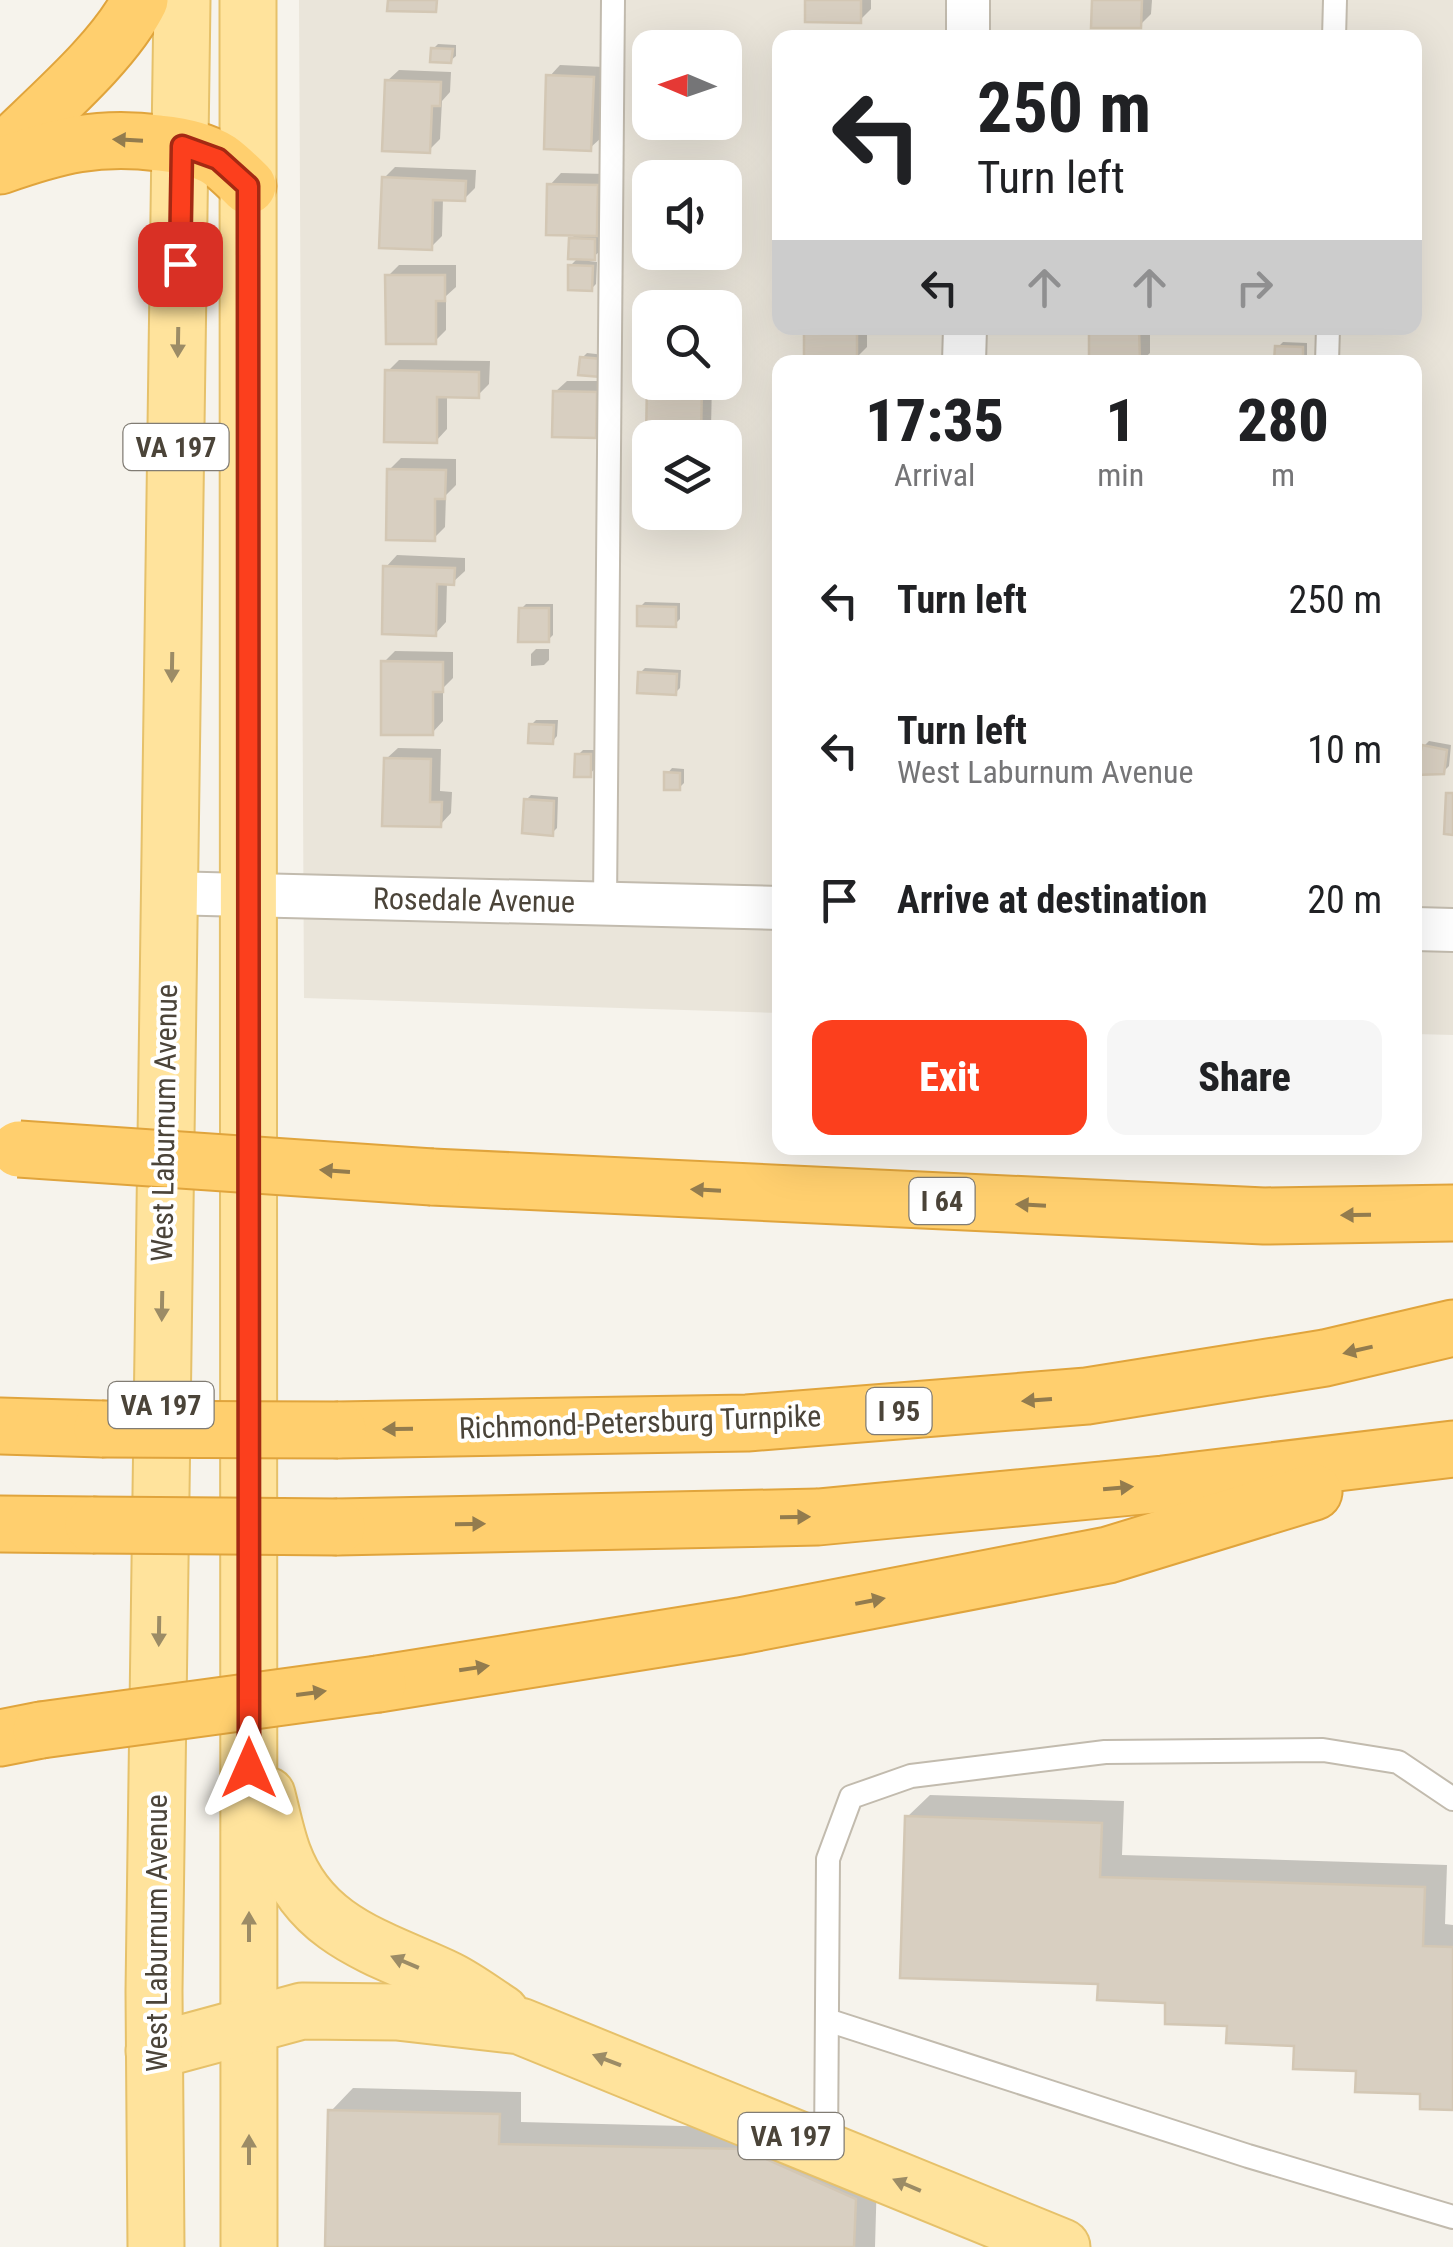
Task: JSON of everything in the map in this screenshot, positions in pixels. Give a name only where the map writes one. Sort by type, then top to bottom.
[{"type":"highway","points":[[0,155],[93,61],[140,0]]},
{"type":"highway","points":[[0,166],[68,144],[98,139],[182,146],[218,159],[248,186]]},
{"type":"highway","name":"I 64","points":[[9,1148],[432,1177],[1264,1216],[1453,1213]]},
{"type":"highway","name":"Richmond-Petersburg Turnpike","points":[[0,1426],[338,1430],[748,1422],[1087,1396],[1325,1358],[1453,1328]]},
{"type":"highway","points":[[0,1524],[337,1527],[818,1516],[1163,1484],[1451,1450]]},
{"type":"highway","points":[[21,1734],[378,1684],[740,1626],[1108,1555],[1451,1450]]},
{"type":"main road","name":"West Laburnum Avenue","points":[[156,2247],[154,2051],[167,894],[182,0]]},
{"type":"main road","name":"VA 197","points":[[248,0],[249,1730],[283,1855],[295,1879],[328,1920],[351,1937],[452,1982],[520,2026],[826,2151],[980,2230],[1062,2247]]},
{"type":"main road","points":[[249,1730],[250,2247]]},
{"type":"main road","points":[[154,2051],[286,2014],[322,2011],[433,2014],[520,2026]]},
{"type":"street","points":[[968,0],[968,30]]},
{"type":"street","name":"Rosedale Avenue","points":[[167,894],[772,908]]},
{"type":"street","points":[[1422,929],[1453,930]]},
{"type":"lane","points":[[605,903],[613,0]]},
{"type":"lane","points":[[1334,30],[1335,0]]},
{"type":"lane","points":[[826,2151],[828,1860],[851,1797],[911,1776],[1106,1752],[1324,1750],[1398,1762],[1453,1800]]},
{"type":"lane","points":[[827,2020],[1248,2156],[1453,2217]]},
{"type":"shaded area","points":[[299,0],[1453,0],[1453,1035],[1422,1034],[1422,355],[772,355],[772,1013],[304,998]]},
{"type":"building","points":[[388,0],[437,0],[436,12],[387,11]]},
{"type":"building","points":[[805,0],[861,0],[861,23],[805,22]]},
{"type":"building","points":[[1092,0],[1142,0],[1141,28],[1091,28]]},
{"type":"building","points":[[431,48],[453,49],[451,63],[430,62]]},
{"type":"building","points":[[546,75],[594,77],[591,151],[544,149]]},
{"type":"building","points":[[385,80],[441,82],[440,106],[432,106],[430,153],[382,151]]},
{"type":"building","points":[[382,177],[466,181],[465,201],[433,200],[432,250],[379,248]]},
{"type":"building","points":[[547,184],[598,185],[597,236],[546,235]]},
{"type":"building","points":[[569,238],[595,239],[595,260],[568,259]]},
{"type":"building","points":[[568,265],[593,266],[592,291],[568,290]]},
{"type":"building","points":[[385,275],[445,275],[445,301],[436,301],[436,344],[386,344]]},
{"type":"building","points":[[804,335],[857,335],[857,355],[804,355]]},
{"type":"building","points":[[1089,335],[1139,335],[1140,355],[1089,355]]},
{"type":"building","points":[[1275,346],[1303,347],[1303,355],[1274,355]]},
{"type":"building","points":[[580,357],[602,359],[600,377],[578,375]]},
{"type":"building","points":[[385,370],[479,372],[479,398],[437,397],[437,443],[384,442]]},
{"type":"building","points":[[553,391],[597,392],[596,438],[552,437]]},
{"type":"building","points":[[647,400],[702,400],[701,420],[646,420]]},
{"type":"building","points":[[387,469],[446,470],[445,499],[435,499],[435,541],[386,540]]},
{"type":"building","points":[[383,566],[455,568],[454,585],[437,584],[436,636],[382,634]]},
{"type":"building","points":[[637,606],[676,607],[676,627],[637,626]]},
{"type":"building","points":[[519,608],[549,608],[549,642],[518,642]]},
{"type":"building","points":[[381,661],[443,662],[443,692],[433,692],[433,735],[381,735]]},
{"type":"building","points":[[638,672],[677,674],[676,695],[637,693]]},
{"type":"building","points":[[529,724],[554,725],[553,744],[528,743]]},
{"type":"building","points":[[1422,745],[1447,750],[1444,774],[1422,775]]},
{"type":"building","points":[[575,754],[591,754],[591,777],[574,777]]},
{"type":"building","points":[[384,758],[431,759],[430,802],[442,802],[441,827],[382,826]]},
{"type":"building","points":[[664,772],[680,773],[680,790],[664,790]]},
{"type":"building","points":[[1446,793],[1453,793],[1453,835],[1444,834]]},
{"type":"building","points":[[524,799],[554,801],[553,836],[522,833]]},
{"type":"building","points":[[905,1816],[1102,1823],[1100,1877],[1425,1887],[1423,1946],[1453,1947],[1453,2110],[1420,2109],[1420,2094],[1355,2092],[1356,2071],[1293,2069],[1294,2046],[1226,2043],[1227,2026],[1165,2024],[1165,2003],[1097,2000],[1098,1984],[900,1978]]},
{"type":"building","points":[[328,2110],[500,2114],[499,2144],[744,2149],[856,2199],[854,2247],[325,2247]]},
{"type":"route","points":[[180,264],[182,146],[218,159],[248,186],[249,1768]]}]
